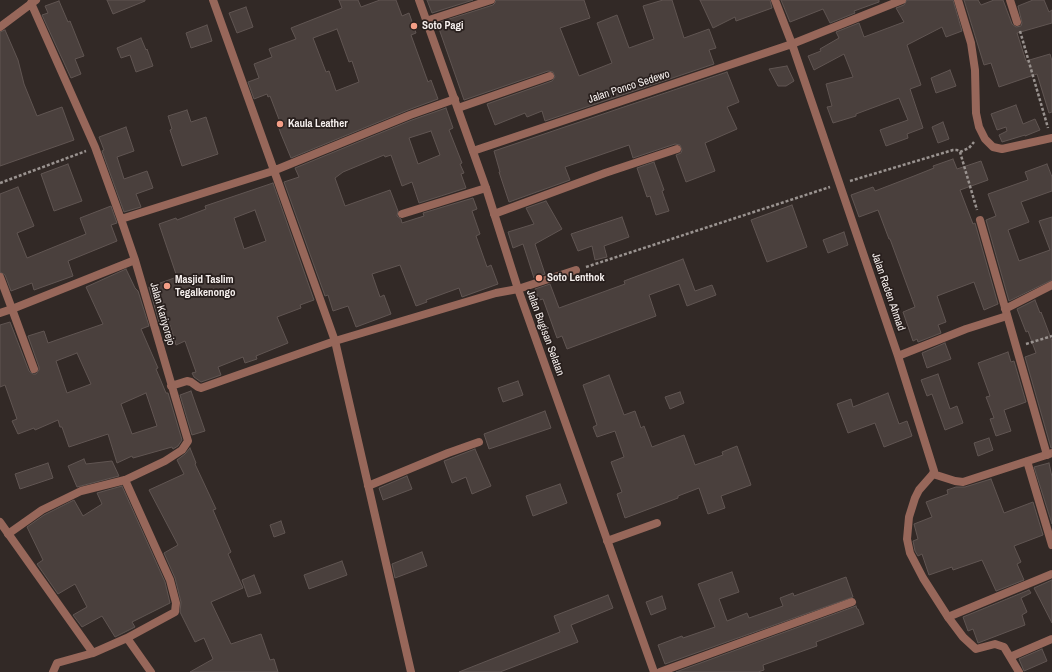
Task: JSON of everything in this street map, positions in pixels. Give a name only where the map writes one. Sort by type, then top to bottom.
[{"type":"street","points":[[213,0],[335,341],[411,672]]},
{"type":"street","name":"Jalan Bugisan Selatan","points":[[419,0],[486,188],[518,289],[654,672]]},
{"type":"street","points":[[426,21],[491,0]]},
{"type":"street","name":"Jalan Raden Ahmad","points":[[775,0],[792,44],[898,356],[934,474]]},
{"type":"street","name":"Jalan Ponco Sedewo","points":[[473,151],[792,44],[902,0]]},
{"type":"street","points":[[958,0],[971,43],[976,70],[975,97],[979,127],[989,144],[1002,149],[1051,138]]},
{"type":"street","points":[[1010,0],[1017,22]]},
{"type":"street","points":[[0,27],[33,2]]},
{"type":"street","name":"Jalan Kariyorejo","points":[[33,2],[94,147],[121,219],[135,260],[188,441],[182,450],[165,461],[125,480]]},
{"type":"street","points":[[458,108],[550,76]]},
{"type":"street","points":[[121,219],[273,171],[410,115],[455,99]]},
{"type":"street","points":[[494,214],[605,173],[677,149]]},
{"type":"street","points":[[402,214],[486,188]]},
{"type":"street","points":[[980,220],[1016,347],[1050,454],[963,482],[934,474],[919,490],[915,498],[909,518],[908,544],[910,553],[923,578],[963,637],[974,648],[978,649],[994,644],[1004,647],[1019,672]]},
{"type":"street","points":[[0,313],[135,260]]},
{"type":"street","points":[[171,386],[187,381],[191,382],[198,388],[201,388],[335,341],[496,293],[518,289],[576,270]]},
{"type":"street","points":[[0,277],[34,369]]},
{"type":"street","points":[[898,356],[1006,313],[1052,285]]},
{"type":"street","points":[[368,486],[479,442]]},
{"type":"street","points":[[1027,461],[1052,545]]},
{"type":"street","points":[[8,534],[42,510],[81,491],[125,480],[170,580],[177,608],[175,612],[127,638],[93,653],[57,664],[53,672]]},
{"type":"street","points":[[0,522],[93,653]]},
{"type":"street","points":[[607,541],[657,523]]},
{"type":"street","points":[[948,617],[1052,574]]},
{"type":"street","points":[[660,672],[852,602]]},
{"type":"street","points":[[127,638],[151,672]]},
{"type":"street","points":[[1010,657],[1052,640]]},
{"type":"path","points":[[1017,22],[1051,138]]},
{"type":"path","points":[[576,270],[839,184],[954,150],[958,150],[960,152],[969,148],[973,144],[979,127]]},
{"type":"path","points":[[0,183],[94,147]]},
{"type":"path","points":[[960,152],[980,220]]},
{"type":"path","points":[[1016,347],[1052,336]]},
{"type":"building","points":[[107,0],[145,0],[145,1],[113,14]]},
{"type":"building","points":[[339,0],[358,0],[361,7],[380,0],[396,0],[402,16],[409,13],[416,33],[411,35],[428,82],[431,80],[438,99],[291,158],[277,123],[280,122],[270,96],[268,97],[267,94],[254,99],[248,82],[259,78],[254,64],[272,57],[269,49],[296,39],[291,28],[342,8]],"holes":[[[337,29],[349,62],[352,61],[359,82],[336,91],[329,71],[326,72],[313,38]]]},
{"type":"building","points":[[427,0],[473,0],[432,13]]},
{"type":"building","points":[[496,0],[584,0],[590,18],[560,28],[579,76],[612,63],[597,23],[617,15],[629,48],[654,39],[643,6],[663,0],[672,0],[684,38],[709,29],[716,48],[709,50],[714,64],[545,121],[542,111],[527,117],[525,113],[495,125],[487,104],[552,81],[555,77],[553,72],[548,71],[464,100],[437,23],[493,5]]},
{"type":"building","points":[[700,0],[770,0],[772,8],[736,21],[735,17],[713,28]]},
{"type":"building","points":[[781,0],[879,0],[879,2],[854,11],[855,13],[830,23],[823,9],[790,22]]},
{"type":"building","points":[[907,0],[953,0],[962,31],[946,37],[942,27],[907,45],[921,85],[910,89],[923,128],[907,134],[908,138],[886,146],[880,130],[908,120],[899,98],[856,114],[856,116],[833,123],[827,107],[832,106],[826,84],[853,77],[844,54],[814,70],[808,56],[821,51],[820,49],[839,38],[836,32],[859,23],[864,37],[904,22],[896,8],[904,5]]},
{"type":"building","points":[[964,0],[978,0],[981,5],[994,0],[1003,0],[1012,24],[1016,27],[1021,26],[1022,23],[1018,6],[1033,0],[1044,0],[1049,12],[1052,10],[1052,23],[1017,33],[1026,61],[1050,54],[1052,61],[1052,112],[1049,113],[1037,74],[999,87],[991,63],[984,65]]},
{"type":"building","points":[[59,1],[68,22],[70,21],[84,56],[75,59],[81,74],[71,78],[42,15],[48,13],[45,6]]},
{"type":"building","points":[[246,7],[253,27],[237,33],[229,13]]},
{"type":"building","points":[[207,25],[212,41],[191,48],[186,33]]},
{"type":"building","points":[[5,30],[18,60],[24,84],[37,116],[62,107],[74,140],[0,166],[0,32]]},
{"type":"building","points":[[141,38],[153,66],[136,72],[130,55],[121,58],[117,48]]},
{"type":"building","points":[[787,66],[794,81],[786,86],[778,86],[769,69]]},
{"type":"building","points":[[950,70],[956,86],[936,93],[931,78]]},
{"type":"building","points":[[727,72],[739,102],[727,107],[737,129],[705,143],[715,171],[686,182],[676,155],[681,153],[682,150],[680,145],[675,144],[633,158],[629,145],[565,167],[570,180],[509,202],[494,151]]},
{"type":"building","points":[[1016,105],[1023,124],[1035,119],[1040,130],[1025,136],[1002,142],[999,135],[1007,131],[1006,127],[997,130],[991,114]]},
{"type":"building","points":[[446,108],[453,128],[449,130],[462,163],[460,164],[464,173],[461,174],[466,188],[419,203],[412,182],[402,186],[391,155],[385,157],[384,155],[343,172],[335,178],[345,206],[390,190],[398,211],[397,216],[401,219],[402,223],[424,216],[423,213],[473,198],[477,209],[472,211],[480,234],[476,236],[487,267],[491,265],[498,284],[462,297],[459,288],[426,300],[427,302],[416,306],[400,265],[372,274],[380,297],[384,295],[391,314],[356,327],[348,306],[333,311],[328,295],[325,296],[284,182],[299,177],[295,168],[412,120]],"holes":[[[431,131],[440,155],[418,164],[409,138]]]},
{"type":"building","points":[[187,110],[191,122],[206,117],[218,154],[182,166],[170,130],[172,129],[168,116]]},
{"type":"building","points":[[943,122],[949,139],[938,143],[932,127]]},
{"type":"building","points":[[126,127],[134,151],[117,157],[124,179],[147,171],[153,188],[136,194],[141,207],[124,212],[102,151],[104,150],[99,137]]},
{"type":"building","points":[[953,159],[957,169],[981,161],[988,180],[960,190],[973,224],[975,223],[998,304],[984,310],[974,282],[937,296],[946,322],[938,325],[941,333],[918,342],[917,339],[913,341],[903,312],[915,307],[878,210],[859,217],[851,195],[873,187],[875,191]]},
{"type":"building","points":[[654,162],[664,190],[662,191],[669,211],[656,215],[650,196],[647,197],[637,168]]},
{"type":"building","points":[[68,164],[82,201],[54,211],[41,174]]},
{"type":"building","points":[[1047,164],[1052,177],[1052,191],[1021,202],[1029,222],[1008,230],[1019,261],[1050,250],[1039,221],[1052,217],[1052,280],[1009,301],[986,220],[996,216],[988,194],[1028,180],[1025,172]]},
{"type":"building","points":[[273,183],[314,300],[300,305],[301,308],[277,317],[288,343],[256,356],[257,359],[245,363],[243,357],[218,367],[221,375],[201,382],[194,377],[192,373],[196,372],[185,341],[176,345],[170,325],[167,326],[165,319],[159,322],[149,287],[177,277],[159,224],[176,218],[177,220],[206,209],[205,206]],"holes":[[[255,210],[266,241],[244,249],[234,218]]]},
{"type":"building","points":[[18,187],[34,226],[17,233],[27,258],[86,234],[80,218],[111,206],[117,223],[111,225],[117,241],[68,261],[73,276],[34,290],[32,283],[11,291],[5,275],[0,272],[0,194]]},
{"type":"building","points":[[546,201],[562,229],[535,244],[545,274],[534,278],[523,244],[513,248],[508,232],[534,224],[526,208]]},
{"type":"building","points":[[792,205],[807,247],[767,262],[751,220]]},
{"type":"building","points":[[622,217],[629,237],[604,246],[607,257],[595,260],[592,246],[578,251],[571,234]]},
{"type":"building","points":[[844,232],[848,245],[828,253],[823,240]]},
{"type":"building","points":[[683,259],[695,291],[712,285],[716,295],[687,306],[679,284],[649,295],[656,316],[567,349],[562,336],[557,338],[543,299],[539,300],[535,289],[550,284],[559,308],[625,284],[624,281]]},
{"type":"building","points":[[126,269],[138,291],[149,326],[141,329],[158,368],[156,369],[166,393],[168,393],[182,440],[178,446],[173,449],[172,447],[133,458],[132,456],[117,463],[108,434],[69,447],[58,420],[35,430],[34,428],[18,434],[12,421],[17,419],[5,385],[0,387],[0,325],[10,322],[29,371],[36,374],[39,367],[28,336],[44,331],[48,343],[103,324],[86,287]],"holes":[[[77,353],[91,384],[67,393],[56,361]],[[146,393],[157,426],[132,434],[121,404]]]},
{"type":"building","points":[[1035,300],[1052,341],[1052,448],[1025,357],[1036,353],[1028,331],[1026,332],[1017,309]]},
{"type":"building","points":[[945,343],[951,359],[927,368],[922,353]]},
{"type":"building","points":[[1008,352],[1011,362],[1014,361],[1026,402],[1004,410],[1011,431],[996,436],[990,419],[994,418],[986,397],[990,396],[978,363]]},
{"type":"building","points":[[938,374],[950,409],[957,406],[963,423],[945,430],[932,394],[927,396],[921,380]]},
{"type":"building","points":[[609,375],[624,415],[635,411],[641,428],[644,426],[652,447],[684,435],[695,465],[723,455],[722,452],[737,446],[751,485],[721,496],[725,508],[708,514],[699,488],[678,496],[678,498],[625,518],[617,494],[622,492],[611,462],[624,457],[615,431],[597,437],[593,427],[597,425],[583,385]]},
{"type":"building","points":[[518,381],[523,395],[503,402],[498,388]]},
{"type":"building","points":[[191,391],[205,431],[192,435],[180,395]]},
{"type":"building","points":[[680,392],[684,403],[670,409],[665,397]]},
{"type":"building","points":[[888,393],[899,424],[907,421],[912,436],[884,447],[875,423],[848,433],[837,404],[851,399],[853,407]]},
{"type":"building","points":[[545,411],[551,428],[489,449],[484,434]]},
{"type":"building","points":[[989,438],[993,450],[978,456],[974,443]]},
{"type":"building","points":[[190,448],[196,463],[195,464],[216,509],[213,510],[231,552],[228,554],[243,588],[211,602],[231,644],[261,634],[270,660],[274,659],[278,672],[190,672],[213,659],[204,638],[195,642],[180,612],[181,602],[175,578],[164,553],[178,545],[149,490],[184,474],[177,460]]},
{"type":"building","points":[[475,449],[491,486],[472,494],[466,477],[452,483],[444,461]]},
{"type":"building","points":[[84,459],[86,464],[112,461],[119,476],[77,487],[68,466]]},
{"type":"building","points":[[48,463],[53,478],[20,489],[15,474]]},
{"type":"building","points":[[1049,463],[1052,477],[1052,524],[1034,467]]},
{"type":"building","points":[[407,476],[412,489],[383,500],[379,488]]},
{"type":"building","points":[[991,479],[1004,513],[1033,502],[1043,535],[1014,546],[1021,562],[1017,564],[1024,580],[996,591],[982,560],[953,570],[952,567],[929,575],[922,554],[918,556],[915,551],[913,541],[918,539],[914,524],[932,517],[926,502],[948,494],[947,490],[956,487],[965,487]]},
{"type":"building","points":[[560,484],[567,503],[533,516],[526,496]]},
{"type":"building","points":[[122,486],[165,582],[170,603],[132,622],[135,627],[115,637],[102,616],[82,627],[73,615],[87,607],[75,584],[58,594],[37,564],[43,560],[27,527],[44,515],[74,500],[83,516],[102,504],[97,493]]},
{"type":"building","points":[[281,521],[285,533],[274,537],[270,525]]},
{"type":"building","points":[[422,552],[427,566],[395,578],[392,564]]},
{"type":"building","points":[[342,561],[347,575],[309,589],[304,575]]},
{"type":"building","points":[[732,572],[739,592],[719,599],[727,621],[747,613],[749,618],[783,606],[780,598],[793,593],[794,596],[846,577],[853,597],[665,664],[658,645],[682,636],[683,638],[715,627],[698,584]]},
{"type":"building","points":[[254,575],[261,593],[248,597],[242,580]]},
{"type":"building","points":[[1052,580],[1052,623],[1034,588]]},
{"type":"building","points":[[1029,590],[1031,593],[1021,598],[1027,612],[1022,615],[1025,625],[978,643],[973,629],[968,631],[963,617]]},
{"type":"building","points":[[608,595],[613,608],[571,625],[578,642],[500,672],[459,672],[560,632],[554,616]]},
{"type":"building","points":[[662,596],[666,609],[651,615],[646,602]]},
{"type":"building","points":[[856,606],[864,624],[816,642],[817,646],[763,665],[764,670],[758,672],[676,672]]},
{"type":"building","points":[[1042,649],[1047,661],[1024,671],[1019,659]]},
{"type":"place","name":"Soto Pagi","points":[[414,26]]},
{"type":"place","name":"Kaula Leather","points":[[280,124]]},
{"type":"place","name":"Soto Lenthok","points":[[539,278]]},
{"type":"place","name":"Masjid Taslim Tegalkenongo","points":[[167,286]]}]
